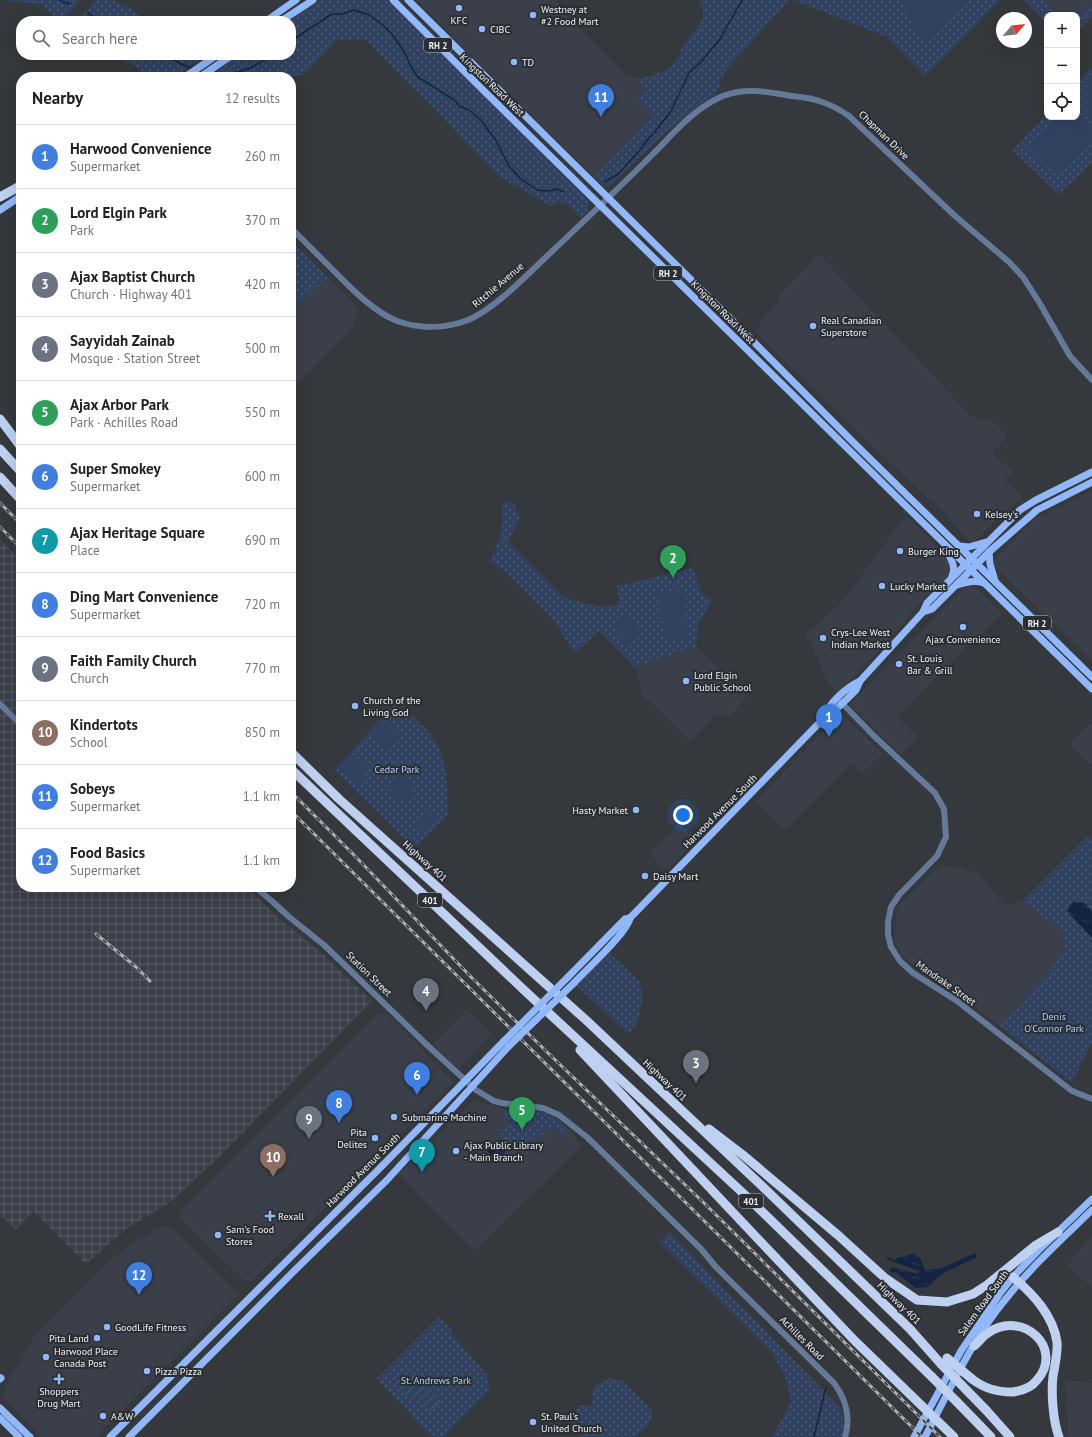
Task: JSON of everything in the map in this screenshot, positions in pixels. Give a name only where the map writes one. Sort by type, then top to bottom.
[{"type":"highway","points":[[0,197],[16,191]]},
{"type":"highway","points":[[0,419],[16,440]]},
{"type":"highway","points":[[0,449],[16,467]]},
{"type":"highway","points":[[0,477],[16,495]]},
{"type":"highway","points":[[0,483],[16,497]]},
{"type":"highway","name":"Highway 401","points":[[296,757],[339,799],[492,935],[665,1095],[944,1361]]},
{"type":"highway","name":"401","points":[[296,774],[566,1029],[745,1195],[898,1343],[991,1437]]},
{"type":"highway","points":[[566,1029],[578,1047],[758,1239],[855,1340],[954,1437]]},
{"type":"highway","points":[[665,1095],[743,1155],[839,1236],[885,1278],[917,1300],[947,1302],[973,1294],[987,1285],[1036,1245],[1058,1232]]},
{"type":"highway","points":[[1016,1280],[1033,1296],[1046,1312],[1052,1325],[1057,1343],[1053,1380],[1053,1397],[1056,1430],[1059,1437]]},
{"type":"highway","points":[[944,1361],[981,1386],[996,1391],[1006,1392],[1021,1390],[1031,1386],[1038,1379],[1043,1370],[1045,1360],[1044,1349],[1036,1336],[1028,1329],[1008,1325],[998,1328],[988,1333],[974,1346]]},
{"type":"highway","points":[[944,1361],[1010,1437]]},
{"type":"main road","points":[[273,16],[296,0]]},
{"type":"main road","points":[[289,16],[313,0]]},
{"type":"main road","name":"Kingston Road West","points":[[393,0],[478,86],[971,570]]},
{"type":"main road","name":"Kingston Road West","points":[[408,0],[974,561]]},
{"type":"main road","points":[[193,72],[211,60]]},
{"type":"main road","points":[[207,72],[224,60]]},
{"type":"main road","points":[[0,200],[16,192]]},
{"type":"main road","points":[[0,210],[16,194]]},
{"type":"main road","points":[[974,561],[989,540],[1020,510],[1036,500],[1092,472]]},
{"type":"main road","points":[[974,561],[989,552],[1037,510],[1092,482]]},
{"type":"main road","points":[[959,546],[973,546],[989,540]]},
{"type":"main road","points":[[943,543],[953,565],[954,574],[951,578]]},
{"type":"main road","points":[[989,552],[990,564],[995,581]]},
{"type":"main road","name":"Harwood Avenue South","points":[[113,1435],[381,1167],[465,1080],[574,983],[629,923],[630,918],[824,718],[829,716],[840,701],[856,690],[860,681],[923,612],[927,603],[965,564],[974,561]]},
{"type":"main road","name":"Harwood Avenue South","points":[[923,612],[932,609],[971,570],[974,561]]},
{"type":"main road","name":"RH 2","points":[[974,561],[1092,677]]},
{"type":"main road","name":"RH 2","points":[[971,570],[1092,689]]},
{"type":"main road","points":[[955,586],[969,581],[978,581],[984,584]]},
{"type":"main road","name":"Harwood Avenue South","points":[[129,1437],[318,1247],[387,1180],[472,1086],[507,1043],[625,919],[630,918]]},
{"type":"main road","name":"Salem Road South","points":[[925,1437],[974,1346],[1016,1280],[1058,1232],[1092,1199]]},
{"type":"main road","name":"Salem Road South","points":[[914,1437],[961,1351],[1001,1292],[1038,1262],[1092,1210]]},
{"type":"main road","points":[[310,1237],[318,1247]]},
{"type":"main road","points":[[0,1408],[30,1437]]},
{"type":"main road","points":[[139,1408],[146,1419]]},
{"type":"main road","points":[[1,1420],[19,1437]]},
{"type":"street","name":"Chapman Drive","points":[[608,198],[691,116],[706,104],[724,96],[740,91],[756,91],[820,101],[836,107],[849,116],[954,215],[1009,262],[1027,282],[1070,356],[1092,380]]},
{"type":"street","name":"Ritchie Avenue","points":[[296,233],[364,300],[375,308],[396,320],[412,326],[437,327],[455,324],[480,314],[530,272],[608,198]]},
{"type":"street","name":"Mandrake Street","points":[[840,701],[874,736],[935,793],[944,809],[946,837],[937,856],[898,895],[891,907],[888,922],[888,935],[891,947],[900,961],[913,973],[957,1002],[1072,1091],[1092,1099]]},
{"type":"street","points":[[0,704],[16,720]]},
{"type":"street","name":"Station Street","points":[[261,892],[324,945],[465,1080]]},
{"type":"street","name":"Achilles Road","points":[[465,1080],[487,1098],[506,1104],[537,1106],[549,1109],[559,1114],[574,1127],[585,1141],[698,1252],[716,1267],[838,1388],[844,1399],[847,1413],[845,1437]]},
{"type":"shaded area","points":[[417,0],[557,0],[564,13],[626,75],[638,79],[646,87],[652,115],[594,177],[468,53]]},
{"type":"shaded area","points":[[1042,0],[1092,0],[1092,15],[1080,28],[1080,12],[1054,12]]},
{"type":"shaded area","points":[[819,254],[969,414],[974,418],[981,420],[989,417],[1008,436],[992,453],[1013,472],[1005,480],[1023,498],[1005,511],[974,542],[970,542],[939,508],[865,439],[755,332],[764,317],[778,302],[780,295]]},
{"type":"shaded area","points":[[328,277],[360,310],[351,330],[296,385],[296,306]]},
{"type":"shaded area","points":[[1092,490],[1092,661],[991,563],[1036,518]]},
{"type":"shaded area","points":[[906,515],[948,558],[951,564],[949,577],[929,594],[888,641],[842,689],[837,690],[827,681],[805,635],[841,603]]},
{"type":"shaded area","points":[[0,540],[16,555],[16,892],[250,892],[281,920],[322,953],[372,1001],[220,1156],[172,1201],[126,1229],[86,1264],[33,1211],[16,1230],[0,1215]]},
{"type":"shaded area","points":[[965,587],[975,587],[1002,614],[980,636],[978,634],[898,717],[918,737],[901,755],[852,706],[852,702]]},
{"type":"shaded area","name":"Lord Elgin Public School","points":[[696,646],[747,696],[730,716],[716,715],[690,742],[650,701],[643,698],[635,667]]},
{"type":"shaded area","points":[[841,713],[883,753],[862,774],[851,764],[785,830],[756,801]]},
{"type":"shaded area","points":[[1092,721],[1092,767],[1069,744]]},
{"type":"shaded area","points":[[680,823],[696,840],[668,869],[664,869],[649,853]]},
{"type":"shaded area","points":[[941,864],[977,872],[1004,904],[1023,901],[1062,931],[1064,950],[1047,975],[999,1025],[957,993],[913,965],[901,953],[895,942],[896,913],[901,903]]},
{"type":"shaded area","points":[[467,1009],[492,1034],[460,1067],[456,1067],[433,1044]]},
{"type":"shaded area","points":[[378,1013],[388,1015],[453,1082],[250,1282],[245,1281],[180,1218],[180,1211]]},
{"type":"shaded area","points":[[474,1100],[506,1110],[540,1112],[554,1117],[564,1124],[582,1146],[474,1251],[398,1174]]},
{"type":"shaded area","points":[[164,1225],[170,1226],[239,1294],[96,1437],[42,1437],[2,1396],[8,1382],[34,1337],[113,1258],[134,1242]]},
{"type":"shaded area","points":[[1092,1236],[1092,1288],[1068,1265]]},
{"type":"shaded area","points":[[1065,1380],[1092,1383],[1092,1437],[1068,1437]]},
{"type":"green space","points":[[0,0],[79,0],[67,16],[52,16],[41,4]]},
{"type":"green space","points":[[94,0],[112,0],[130,8],[141,16],[81,16],[92,5]]},
{"type":"green space","points":[[322,0],[387,0],[588,199],[589,207],[585,214],[581,218],[566,203],[556,202],[551,206],[501,178],[366,40],[337,40],[303,75],[296,76],[296,72],[210,72],[228,60],[296,60],[296,16]]},
{"type":"green space","points":[[699,0],[789,0],[726,70],[715,96],[703,102],[667,131],[607,188],[594,177],[652,115],[636,99],[646,87],[638,79],[661,73],[674,63],[685,43],[700,24],[702,19],[703,14]]},
{"type":"green space","points":[[793,0],[1000,0],[925,76],[887,37]]},
{"type":"green space","points":[[905,0],[967,0],[927,41],[908,18]]},
{"type":"green space","points":[[1024,0],[1042,0],[1054,12],[1044,12],[1044,20]]},
{"type":"green space","points":[[1087,5],[1092,6],[1092,16],[1081,27],[1080,26],[1083,23],[1080,19],[1080,14]]},
{"type":"green space","points":[[123,60],[200,60],[182,72],[144,72]]},
{"type":"green space","points":[[1092,67],[1092,161],[1075,180],[1058,194],[1013,150],[1044,117],[1044,120],[1080,120],[1080,80]]},
{"type":"green space","points":[[1092,73],[1092,121],[1085,114],[1086,79]]},
{"type":"green space","points":[[1080,113],[1092,125],[1092,141],[1058,177],[1027,148],[1054,120],[1080,120]]},
{"type":"green space","points":[[296,246],[328,277],[296,306]]},
{"type":"green space","points":[[503,501],[514,503],[520,518],[508,541],[564,597],[595,606],[615,606],[619,601],[617,586],[693,568],[701,593],[712,600],[698,624],[696,646],[635,667],[599,631],[574,653],[555,622],[503,570],[490,562],[501,535]]},
{"type":"green space","points":[[682,589],[688,638],[664,641],[658,592]]},
{"type":"green space","points":[[625,616],[635,621],[638,628],[636,636],[629,644],[624,642],[613,627]]},
{"type":"green space","name":"Cedar Park","points":[[394,705],[411,715],[429,732],[439,748],[446,769],[448,815],[414,849],[334,770]]},
{"type":"green space","points":[[387,722],[400,736],[393,745],[386,748],[377,743],[370,734]]},
{"type":"green space","points":[[352,755],[362,761],[366,767],[365,775],[359,784],[355,783],[338,769],[347,757]]},
{"type":"green space","points":[[402,778],[410,780],[412,789],[410,801],[393,799],[390,787],[395,779]]},
{"type":"green space","points":[[430,813],[437,819],[424,832],[417,826]]},
{"type":"green space","name":"Denis O'Connor Park","points":[[1088,836],[1092,840],[1092,1042],[1072,1083],[999,1025],[1047,975],[1064,950],[1062,931],[1023,901]]},
{"type":"green space","points":[[610,954],[640,982],[643,999],[636,1026],[629,1033],[577,986]]},
{"type":"green space","points":[[506,1110],[532,1110],[549,1114],[561,1121],[567,1132],[560,1139],[557,1137],[560,1134],[554,1128],[551,1131],[548,1128],[525,1151],[521,1148],[518,1149],[511,1142],[509,1144],[498,1131],[499,1129],[508,1126],[508,1119],[503,1112]]},
{"type":"green space","points":[[669,1232],[841,1409],[844,1423],[841,1437],[772,1437],[791,1402],[785,1376],[771,1351],[659,1242]]},
{"type":"green space","name":"St. Andrews Park","points":[[439,1317],[451,1328],[453,1336],[487,1375],[490,1390],[443,1437],[432,1437],[377,1379]]},
{"type":"green space","points":[[408,1368],[441,1401],[429,1411],[419,1401],[416,1404],[391,1383]]},
{"type":"green space","points":[[611,1378],[622,1381],[651,1409],[652,1417],[650,1421],[635,1437],[581,1437],[579,1431],[572,1426],[578,1405],[592,1406],[595,1385]]},
{"type":"water","points":[[1072,903],[1085,903],[1092,912],[1092,938],[1067,911]]},
{"type":"water","points":[[498,1140],[506,1148],[505,1153],[502,1156],[494,1158],[487,1151]]},
{"type":"water","points":[[975,1253],[977,1257],[940,1275],[928,1287],[915,1288],[896,1272],[893,1273],[889,1271],[892,1267],[918,1274],[919,1271],[886,1259],[887,1257],[895,1260],[897,1258],[913,1254],[920,1258],[925,1270],[940,1269]]},
{"type":"waterway","points":[[59,0],[69,4]]},
{"type":"waterway","points":[[605,182],[618,174],[639,151],[671,111],[689,73],[701,62],[720,39],[742,0]]},
{"type":"waterway","points":[[296,38],[332,14],[343,14],[354,10],[369,15],[383,25],[392,34],[418,77],[454,100],[459,106],[469,110],[480,119],[495,139],[509,166],[520,178],[537,190],[549,191],[556,189],[565,192]]},
{"type":"waterway","points":[[87,13],[92,16]]},
{"type":"waterway","points":[[173,60],[193,68]]},
{"type":"waterway","points":[[238,72],[251,68],[264,60]]},
{"type":"waterway","points":[[814,1437],[826,1387]]},
{"type":"railway","points":[[0,503],[16,519]]},
{"type":"railway","points":[[0,527],[16,543]]},
{"type":"railway","points":[[296,797],[472,978],[703,1202],[940,1437]]},
{"type":"railway","points":[[296,816],[922,1437]]},
{"type":"railway","points":[[96,934],[136,967],[150,981]]},
{"type":"place","name":"KFC","points":[[459,8]]},
{"type":"place","name":"Westney at #2 Food Mart","points":[[533,15]]},
{"type":"place","name":"CIBC","points":[[482,29]]},
{"type":"place","name":"TD","points":[[514,62]]},
{"type":"place","name":"Sobeys","points":[[601,117]]},
{"type":"place","name":"Real Canadian Superstore","points":[[813,326]]},
{"type":"place","name":"Kelsey's","points":[[977,514]]},
{"type":"place","name":"Burger King","points":[[900,551]]},
{"type":"place","name":"Lord Elgin Park","points":[[673,578]]},
{"type":"place","name":"Lucky Market","points":[[882,586]]},
{"type":"place","name":"Ajax Convenience","points":[[963,627]]},
{"type":"place","name":"Crys-Lee West Indian Market","points":[[823,638]]},
{"type":"place","name":"St. Louis Bar & Grill","points":[[899,664]]},
{"type":"place","name":"Lord Elgin Public School","points":[[686,681]]},
{"type":"place","name":"Church of the Living God","points":[[355,706]]},
{"type":"place","name":"Harwood Convenience","points":[[829,737]]},
{"type":"place","name":"Hasty Market","points":[[636,810]]},
{"type":"place","name":"Daisy Mart","points":[[645,876]]},
{"type":"place","name":"Sayyidah Zainab","points":[[426,1011]]},
{"type":"place","name":"Ajax Baptist Church","points":[[696,1083]]},
{"type":"place","name":"Super Smokey","points":[[417,1095]]},
{"type":"place","name":"Submarine Machine","points":[[394,1117]]},
{"type":"place","name":"Ding Mart Convenience","points":[[339,1123]]},
{"type":"place","name":"Ajax Arbor Park","points":[[522,1130]]},
{"type":"place","name":"Pita Delites","points":[[375,1138]]},
{"type":"place","name":"Faith Family Church","points":[[309,1139]]},
{"type":"place","name":"Ajax Public Library - Main Branch","points":[[456,1151]]},
{"type":"place","name":"Ajax Heritage Square","points":[[422,1172]]},
{"type":"place","name":"Kindertots","points":[[273,1177]]},
{"type":"place","name":"Rexall","points":[[270,1216]]},
{"type":"place","name":"Sam's Food Stores","points":[[218,1235]]},
{"type":"place","name":"Food Basics","points":[[139,1295]]},
{"type":"place","name":"GoodLife Fitness","points":[[107,1327]]},
{"type":"place","name":"Pita Land","points":[[97,1338]]},
{"type":"place","name":"Harwood Place Canada Post","points":[[46,1357]]},
{"type":"place","name":"Pizza Pizza","points":[[147,1371]]},
{"type":"place","name":"Shoppers Drug Mart","points":[[59,1379]]},
{"type":"place","name":"A&W","points":[[103,1416]]},
{"type":"place","name":"St. Paul's United Church","points":[[533,1422]]}]
